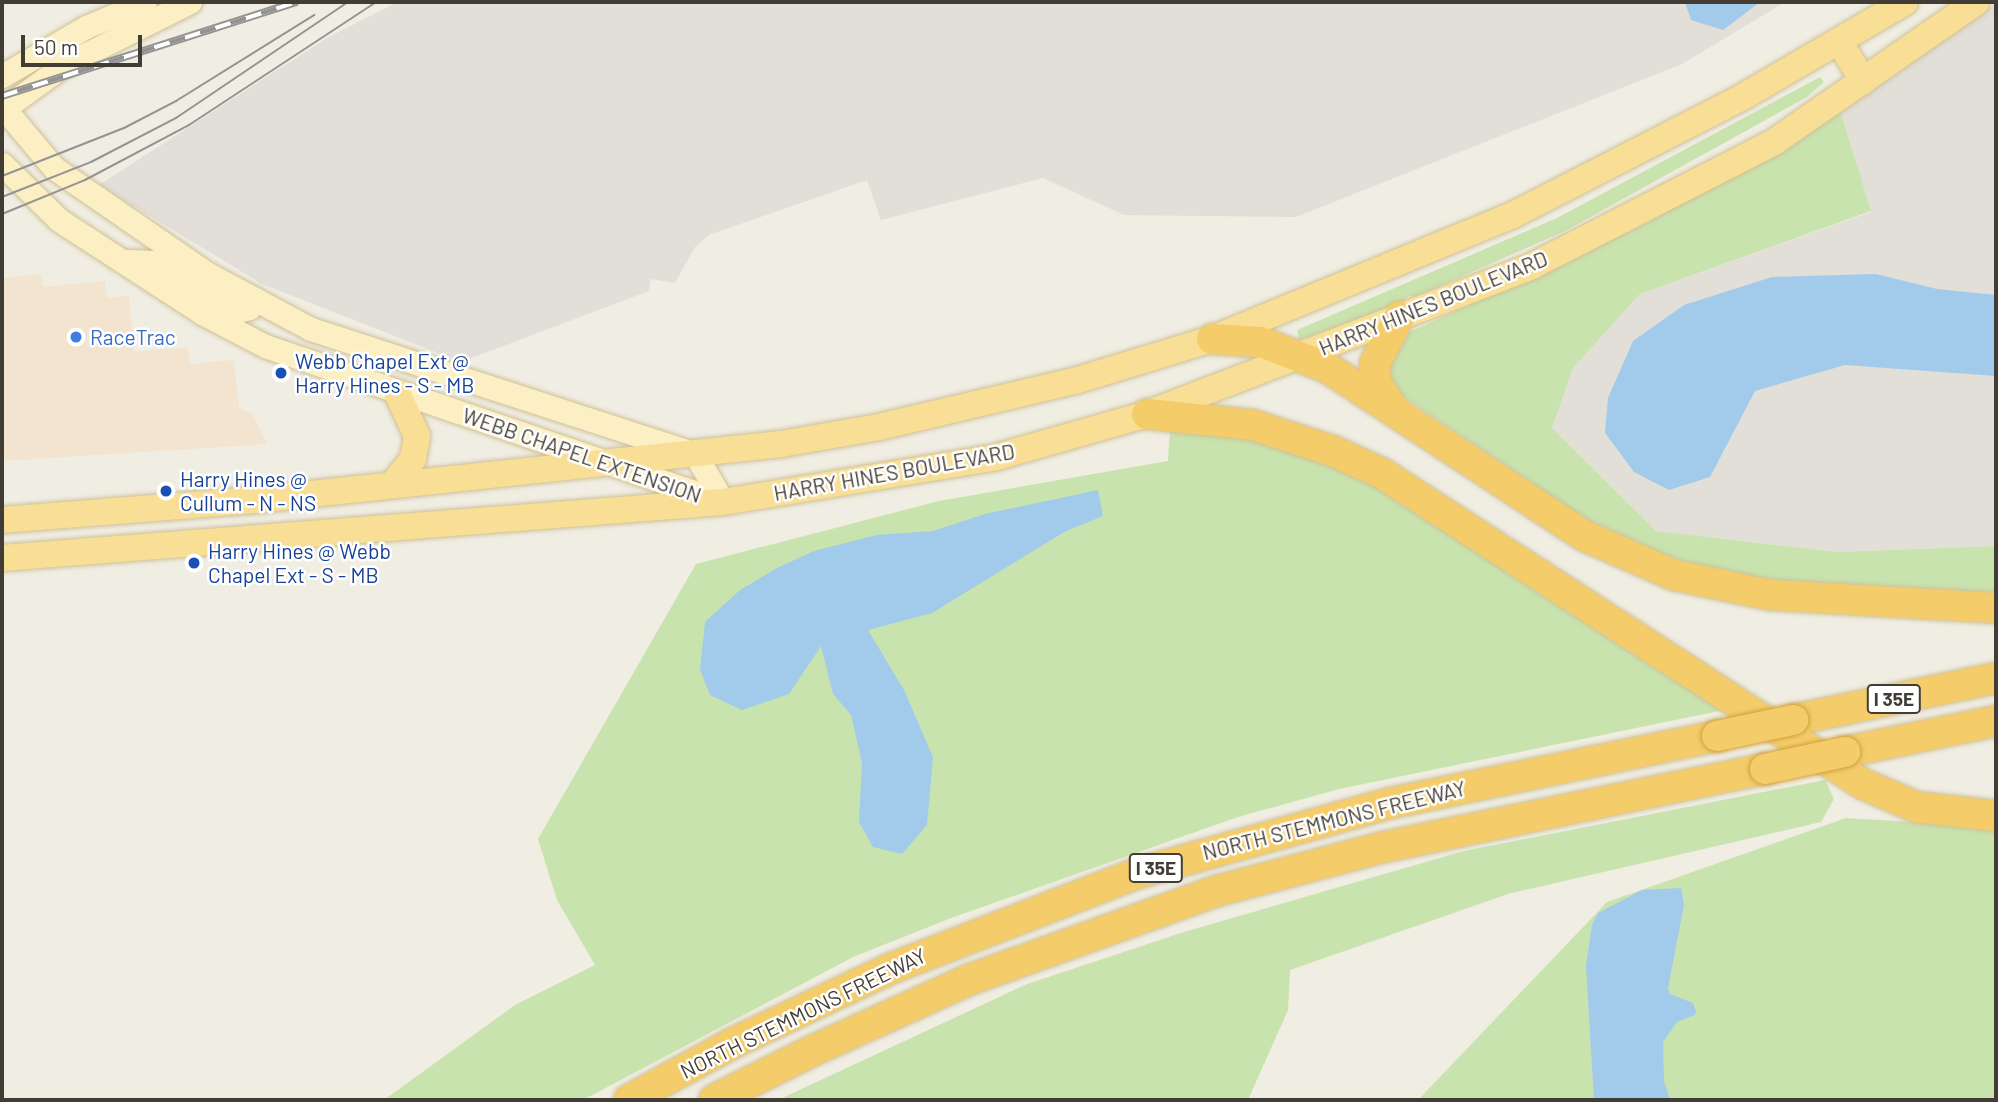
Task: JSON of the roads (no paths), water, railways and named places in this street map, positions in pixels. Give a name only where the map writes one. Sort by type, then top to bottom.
[{"type":"highway","points":[[1392,408],[1376,382],[1375,363],[1400,316]]},
{"type":"highway","points":[[1212,339],[1261,342],[1301,355],[1392,408],[1585,536],[1674,575],[1771,595],[1996,608]]},
{"type":"highway","points":[[1147,414],[1253,425],[1334,451],[1383,474],[1863,784],[1916,807],[1996,816]]},
{"type":"highway","name":"NORTH STEMMONS FREEWAY","points":[[629,1100],[733,1043],[892,968],[1138,873],[1391,803],[1996,678]]},
{"type":"highway","name":"NORTH STEMMONS FREEWAY","points":[[714,1100],[823,1045],[971,979],[1217,891],[1409,841],[1996,721]]},
{"type":"main road","points":[[2,76],[86,27],[145,2]]},
{"type":"main road","points":[[2,108],[64,65],[190,2]]},
{"type":"main road","points":[[2,520],[255,500],[695,454],[793,442],[981,404],[1212,339],[1513,215],[1746,95],[1905,2]]},
{"type":"main road","name":"HARRY HINES BOULEVARD","points":[[2,558],[258,541],[723,502],[993,458],[1147,414],[1532,266],[1773,142],[1976,2]]},
{"type":"main road","points":[[1839,41],[1863,80]]},
{"type":"main road","points":[[2,57],[33,57]]},
{"type":"main road","name":"WEBB CHAPEL EXTENSION","points":[[2,108],[33,146],[82,190],[206,273],[311,329],[695,454],[723,502]]},
{"type":"main road","name":"WEBB CHAPEL EXTENSION","points":[[2,164],[60,220],[202,313],[265,346],[723,502]]},
{"type":"main road","points":[[124,261],[154,262],[239,311],[249,308],[255,299]]},
{"type":"main road","points":[[392,485],[413,459],[417,436],[397,393]]},
{"type":"main road","points":[[255,500],[258,541]]},
{"type":"water","points":[[1685,2],[1760,2],[1723,30],[1691,20]]},
{"type":"water","points":[[1876,274],[1937,289],[1996,295],[1996,376],[1845,365],[1755,391],[1710,477],[1669,490],[1634,472],[1605,433],[1608,398],[1633,341],[1684,305],[1772,277]]},
{"type":"water","points":[[1098,490],[1103,516],[1066,531],[932,613],[868,630],[904,690],[933,757],[927,825],[902,854],[873,847],[859,822],[862,763],[851,715],[833,694],[821,646],[789,694],[742,710],[710,695],[700,670],[705,622],[740,590],[777,568],[814,551],[877,535],[933,531],[985,514]]},
{"type":"water","points":[[1681,888],[1684,905],[1668,988],[1670,994],[1693,1003],[1696,1011],[1695,1015],[1677,1022],[1663,1042],[1664,1081],[1670,1100],[1594,1100],[1586,966],[1592,925],[1598,913],[1642,890]]},
{"type":"tram line","points":[[2,197],[91,162],[176,118],[348,2]]},
{"type":"tram line","points":[[2,214],[85,180],[189,125],[376,2]]},
{"type":"tram line","points":[[2,176],[124,128],[176,101],[314,15]]},
{"type":"railway","points":[[2,96],[297,2]]},
{"type":"place","name":"RaceTrac","points":[[76,337]]},
{"type":"place","name":"Webb Chapel Ext @ Harry Hines - S - MB","points":[[281,373]]},
{"type":"place","name":"Harry Hines @ Cullum - N - NS","points":[[166,491]]},
{"type":"place","name":"Harry Hines @ Webb Chapel Ext - S - MB","points":[[194,563]]}]
